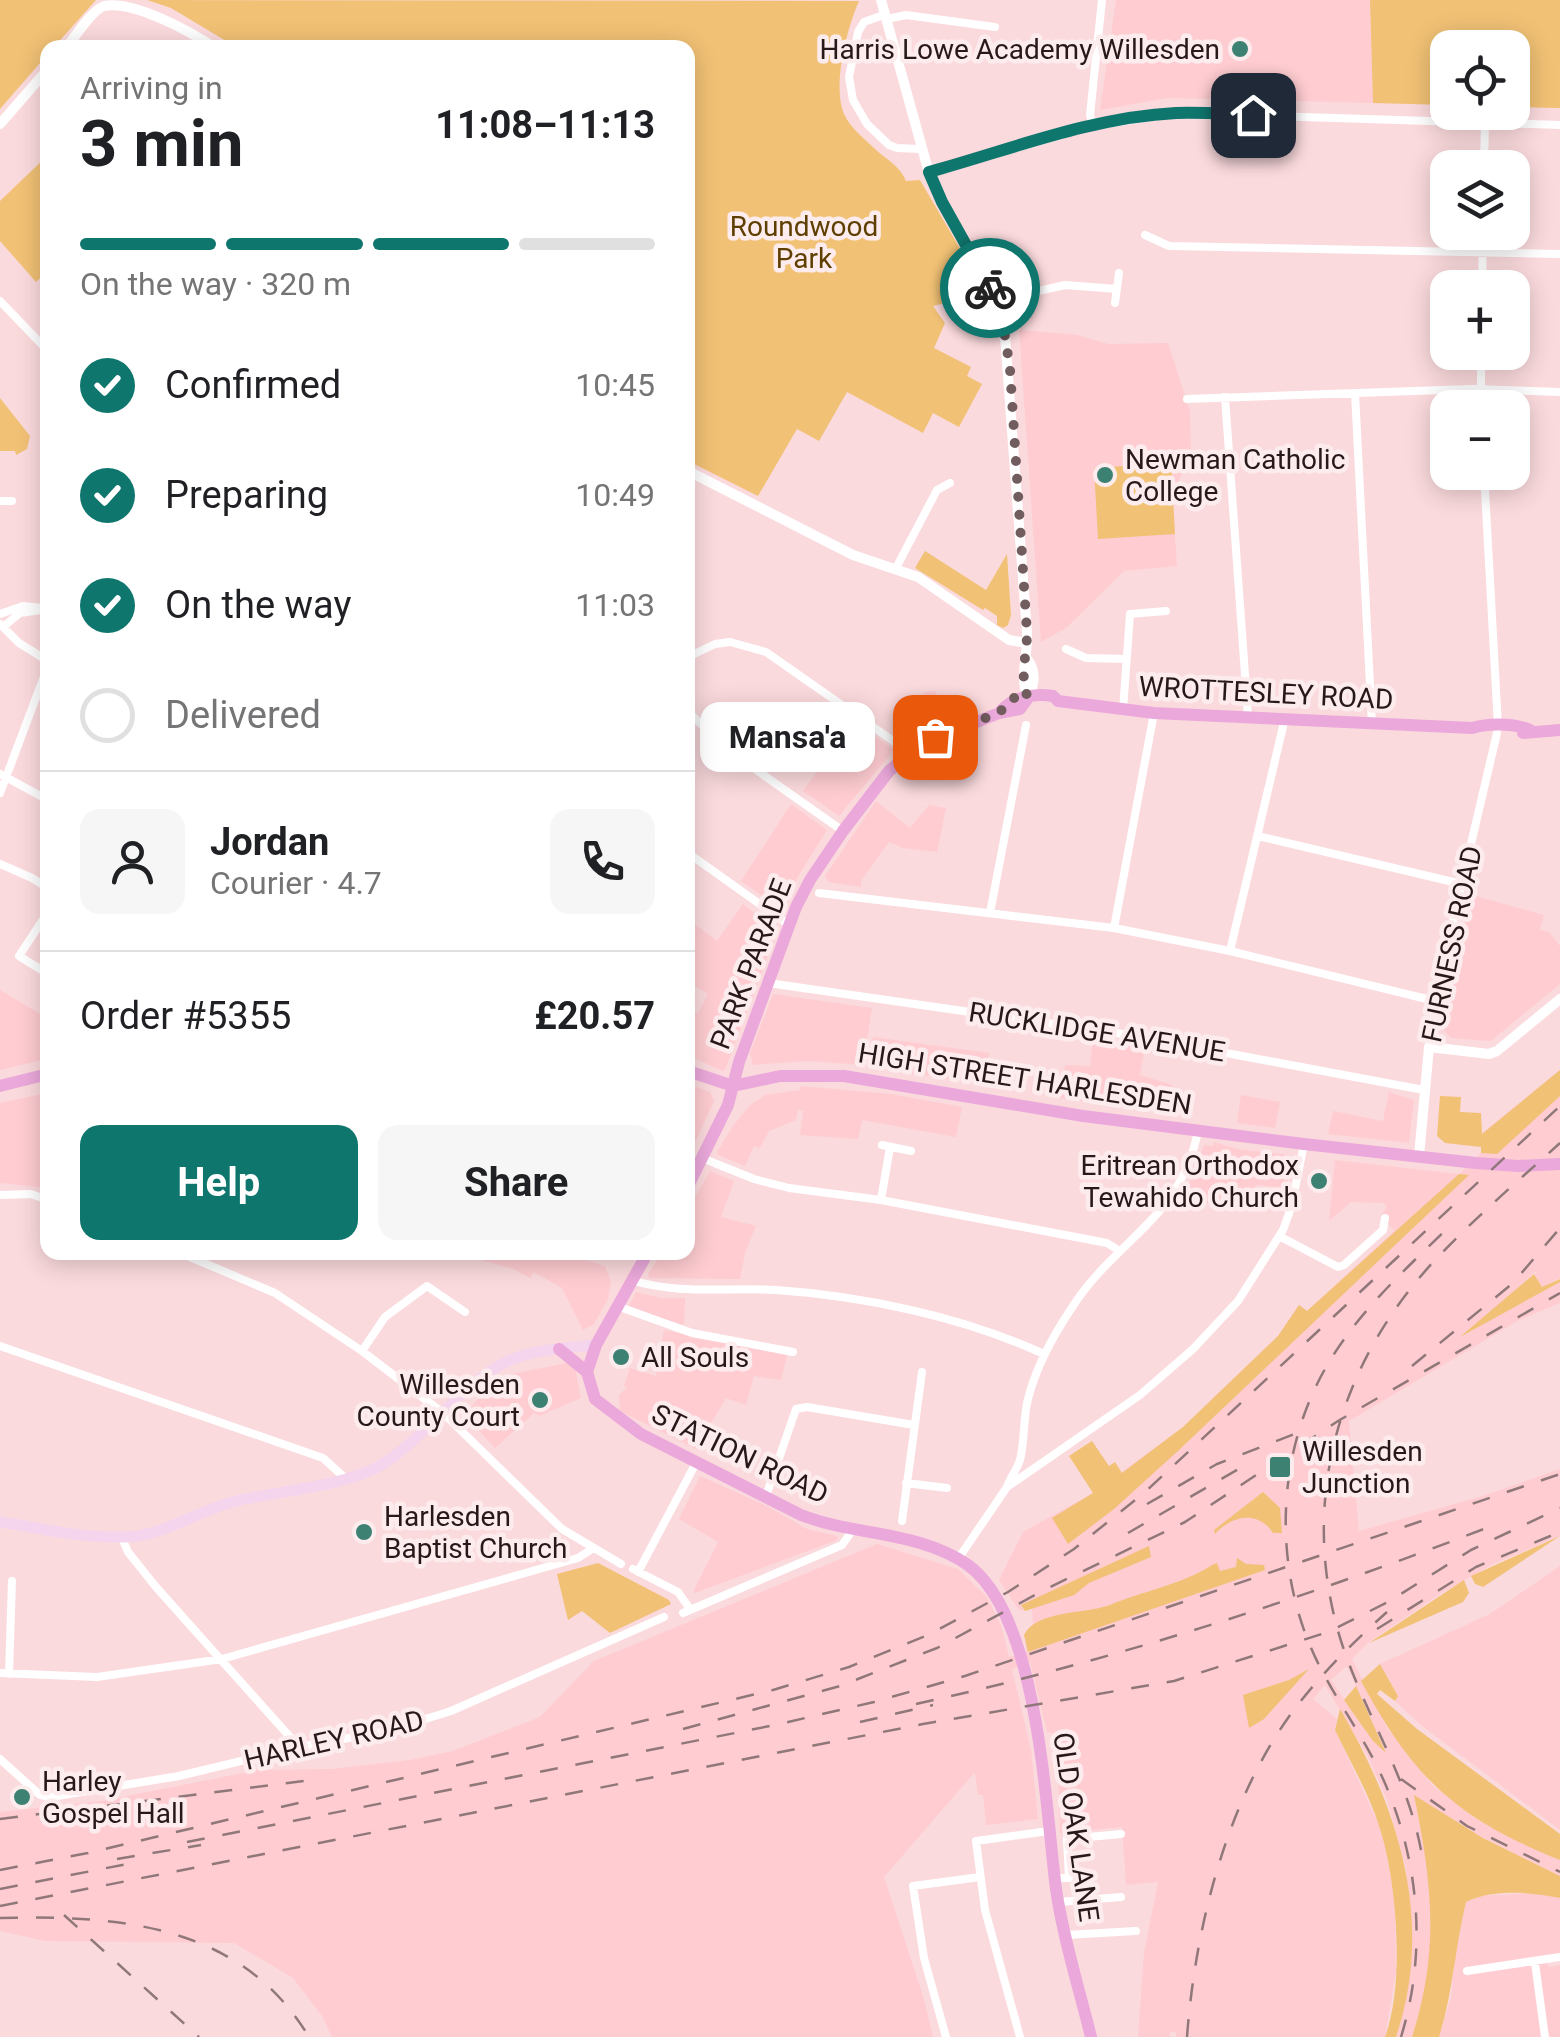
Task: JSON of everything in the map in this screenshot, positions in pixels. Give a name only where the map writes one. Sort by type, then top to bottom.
[{"type":"main road","name":"WROTTESLEY ROAD","points":[[1020,702],[1053,696],[1058,701],[1123,710],[1560,730]]},
{"type":"main road","name":"PARK PARADE","points":[[734,1086],[739,1062],[804,890],[874,788],[910,752],[935,737],[1020,702]]},
{"type":"main road","points":[[695,1073],[734,1086],[695,1172]]},
{"type":"main road","points":[[0,1086],[40,1076]]},
{"type":"main road","name":"HIGH STREET HARLESDEN","points":[[734,1086],[780,1076],[844,1076],[1083,1116],[1304,1144],[1518,1166],[1560,1164]]},
{"type":"main road","points":[[586,1372],[596,1345],[643,1260]]},
{"type":"main road","points":[[0,1522],[122,1538],[152,1534],[231,1502],[345,1478],[380,1466],[405,1448],[504,1363],[560,1348],[596,1345]]},
{"type":"main road","name":"STATION ROAD","points":[[560,1348],[586,1372],[595,1400],[641,1434],[801,1515],[933,1546],[958,1559],[991,1586],[1011,1624]]},
{"type":"main road","name":"OLD OAK LANE","points":[[1011,1624],[1041,1748],[1055,1878],[1091,2037]]},
{"type":"street","points":[[881,0],[929,172],[996,301],[1010,369],[1028,660],[1033,667],[1034,684],[1020,702]]},
{"type":"street","points":[[1093,126],[1090,115],[1102,0]]},
{"type":"street","points":[[73,40],[106,5],[138,8],[164,17],[202,40]]},
{"type":"street","points":[[921,149],[889,145],[867,124],[853,100],[850,77],[862,24],[906,15],[996,28]]},
{"type":"street","points":[[0,124],[40,78]]},
{"type":"street","points":[[929,172],[1093,126],[1176,113],[1430,120]]},
{"type":"street","points":[[1530,124],[1560,125]]},
{"type":"street","points":[[1145,235],[1169,246],[1560,254]]},
{"type":"street","points":[[1482,252],[1482,270]]},
{"type":"street","points":[[1115,303],[1119,272]]},
{"type":"street","points":[[996,301],[1065,285],[1117,289]]},
{"type":"street","points":[[0,301],[40,343]]},
{"type":"street","points":[[1480,390],[1481,370]]},
{"type":"street","points":[[1188,399],[1430,391]]},
{"type":"street","points":[[1530,391],[1560,392]]},
{"type":"street","points":[[1355,393],[1372,724]]},
{"type":"street","points":[[1225,397],[1248,716]]},
{"type":"street","points":[[695,475],[853,554],[918,577],[1003,634],[1027,638]]},
{"type":"street","points":[[896,568],[936,490],[950,483]]},
{"type":"street","name":"FURNESS ROAD","points":[[1419,1156],[1435,1001],[1497,729],[1485,490]]},
{"type":"street","points":[[0,501],[12,501]]},
{"type":"street","points":[[0,614],[23,606],[40,609]]},
{"type":"street","points":[[1123,710],[1130,614],[1166,610]]},
{"type":"street","points":[[40,611],[20,612],[2,625],[40,658]]},
{"type":"street","points":[[695,654],[715,644],[730,642],[766,652],[910,752]]},
{"type":"street","points":[[1066,650],[1086,658],[1126,660]]},
{"type":"street","points":[[0,793],[3,775],[40,684]]},
{"type":"street","points":[[1114,928],[1154,712]]},
{"type":"street","points":[[695,718],[735,755],[843,830]]},
{"type":"street","points":[[1230,951],[1285,718]]},
{"type":"street","points":[[990,914],[1026,725]]},
{"type":"street","points":[[3,775],[40,796]]},
{"type":"street","points":[[1258,836],[1462,884]]},
{"type":"street","points":[[695,859],[789,925]]},
{"type":"street","points":[[0,864],[40,883]]},
{"type":"street","points":[[819,893],[1114,928],[1230,951],[1435,1001]]},
{"type":"street","points":[[40,925],[20,956],[40,969]]},
{"type":"street","name":"RUCKLIDGE AVENUE","points":[[768,983],[1141,1037],[1424,1090]]},
{"type":"street","points":[[1429,1047],[1472,1053],[1497,1051],[1560,999]]},
{"type":"street","points":[[958,1559],[1007,1487],[1019,1462],[1028,1398],[1044,1354],[1089,1282],[1167,1206],[1189,1166],[1198,1130]]},
{"type":"street","points":[[1007,1487],[1121,1410],[1164,1375],[1238,1301],[1279,1236],[1291,1208],[1304,1144]]},
{"type":"street","points":[[880,1200],[886,1146],[911,1150]]},
{"type":"street","points":[[702,1158],[789,1188],[880,1200],[1107,1243],[1118,1250]]},
{"type":"street","points":[[0,1195],[40,1197]]},
{"type":"street","points":[[1279,1236],[1338,1266],[1344,1265],[1382,1230],[1384,1218]]},
{"type":"street","points":[[196,1260],[275,1294],[362,1351],[443,1413],[547,1517],[621,1564]]},
{"type":"street","points":[[634,1276],[669,1290],[795,1291],[885,1306],[993,1334],[1044,1354]]},
{"type":"street","points":[[362,1351],[384,1317],[426,1286],[465,1312]]},
{"type":"street","points":[[617,1306],[692,1333],[794,1352]]},
{"type":"street","points":[[0,1346],[322,1458],[345,1478]]},
{"type":"street","points":[[902,1520],[922,1372]]},
{"type":"street","points":[[766,1496],[796,1409],[807,1407],[914,1425]]},
{"type":"street","points":[[696,1461],[636,1571],[678,1592],[686,1611],[842,1546],[852,1530]]},
{"type":"street","points":[[906,1483],[947,1488]]},
{"type":"street","points":[[122,1538],[146,1575],[298,1747]]},
{"type":"street","points":[[12,1581],[4,1673],[96,1677],[222,1660],[566,1562],[592,1549]]},
{"type":"street","name":"HARLEY ROAD","points":[[0,1760],[40,1795],[52,1797],[179,1776],[298,1747],[380,1733],[450,1711],[664,1617]]},
{"type":"street","points":[[1020,2037],[985,1910],[976,1841],[1049,1832]]},
{"type":"street","points":[[1055,1878],[1068,1878],[1067,1839],[1121,1834]]},
{"type":"street","points":[[946,2037],[924,1958],[913,1886],[980,1877]]},
{"type":"street","points":[[1060,1902],[1120,1897]]},
{"type":"street","points":[[1066,1935],[1136,1931]]},
{"type":"street","points":[[1467,1970],[1560,1958]]},
{"type":"street","points":[[1535,1963],[1546,2037]]},
{"type":"shaded area","name":"Harris Lowe Academy Willesden","points":[[1116,0],[1370,0],[1373,103],[1168,98],[1100,110]]},
{"type":"shaded area","name":"Newman Catholic College","points":[[1019,330],[1077,335],[1108,344],[1168,343],[1190,411],[1191,457],[1172,493],[1177,566],[1124,571],[1066,628],[1041,642]]},
{"type":"shaded area","points":[[936,691],[935,706],[942,724],[907,733],[925,692]]},
{"type":"shaded area","points":[[854,722],[894,750],[839,816],[803,791]]},
{"type":"shaded area","points":[[876,801],[910,828],[929,805],[946,808],[937,852],[903,848],[889,842],[861,881],[861,887],[828,882],[825,876]]},
{"type":"shaded area","points":[[791,804],[827,830],[797,878],[785,912],[741,881]]},
{"type":"shaded area","points":[[1472,895],[1544,915],[1540,930],[1549,932],[1560,946],[1560,984],[1491,1041],[1451,1038],[1443,1029],[1445,1005]]},
{"type":"shaded area","points":[[743,904],[777,931],[722,1071],[695,1058],[695,1012],[708,994],[695,986],[695,924],[717,941]]},
{"type":"shaded area","points":[[0,990],[40,1014],[40,1061],[0,1070]]},
{"type":"shaded area","points":[[773,994],[872,1008],[863,1065],[808,1061],[753,1065],[750,1053]]},
{"type":"shaded area","points":[[873,1037],[989,1053],[984,1085],[867,1066]]},
{"type":"shaded area","points":[[1093,1038],[1145,1047],[1140,1075],[1172,1085],[1167,1112],[1059,1098],[1065,1065],[1090,1066]]},
{"type":"shaded area","points":[[1560,1070],[1560,1278],[1542,1287],[1536,1271],[1468,1332],[1560,1282],[1560,1303],[1519,1320],[1349,1421],[1359,1531],[1483,1496],[1560,1469],[1560,1536],[1493,1564],[1443,1592],[1369,1642],[1352,1659],[1386,1726],[1432,1785],[1473,1817],[1560,1860],[1560,1876],[1482,1837],[1415,1796],[1428,1863],[1432,1944],[1423,2002],[1412,2037],[1396,2037],[1410,1974],[1412,1943],[1406,1868],[1387,1800],[1368,1757],[1325,1685],[1313,1699],[1337,1719],[1335,1730],[1379,1825],[1395,1901],[1396,1972],[1385,2037],[1176,2037],[1176,2032],[1170,2032],[1170,2037],[1138,2037],[1144,1953],[1158,1882],[1126,1885],[1122,1827],[1060,1833],[1057,1734],[1047,1732],[1030,1662],[1012,1669],[1031,1750],[1038,1819],[986,1825],[983,1795],[978,1795],[975,1772],[884,1877],[933,2037],[332,2037],[322,2016],[293,1978],[234,1943],[45,1941],[0,1931],[0,1812],[102,1801],[258,1770],[332,1769],[453,1751],[540,1717],[594,1661],[877,1544],[958,1569],[987,1597],[1002,1628],[1009,1657],[1027,1652],[1024,1635],[1033,1624],[1032,1609],[1019,1610],[999,1580],[1023,1532],[1093,1493],[1183,1427],[1278,1336],[1299,1305],[1307,1311],[1394,1231],[1381,1215],[1387,1207],[1384,1203],[1351,1202],[1329,1221],[1335,1160],[1459,1174],[1481,1153],[1481,1134]],"holes":[[[1347,1666],[1385,1751],[1373,1741],[1331,1680]]]},
{"type":"shaded area","points":[[800,1086],[891,1094],[962,1107],[956,1137],[862,1120],[858,1139],[800,1135],[803,1111],[798,1110],[796,1120],[769,1131],[760,1148],[754,1146],[745,1166],[718,1155],[749,1106],[765,1095],[800,1090]]},
{"type":"shaded area","points":[[695,1087],[710,1092],[714,1101],[695,1143]]},
{"type":"shaded area","points":[[1389,1092],[1414,1100],[1409,1143],[1328,1134],[1333,1111],[1383,1121]]},
{"type":"shaded area","points":[[40,1094],[40,1187],[0,1183],[0,1103]]},
{"type":"shaded area","points":[[1241,1095],[1280,1102],[1275,1128],[1237,1123]]},
{"type":"shaded area","points":[[1214,1142],[1237,1149],[1291,1155],[1287,1188],[1256,1185],[1255,1198],[1231,1196],[1224,1211],[1185,1193],[1204,1145],[1213,1146]]},
{"type":"shaded area","points":[[710,1171],[734,1181],[721,1217],[756,1226],[740,1279],[649,1278],[657,1260],[695,1260],[695,1198]]},
{"type":"shaded area","points":[[480,1260],[587,1260],[605,1266],[611,1282],[608,1299],[594,1324],[583,1330],[562,1288],[534,1272],[530,1278],[514,1269]]},
{"type":"shaded area","points":[[636,1292],[685,1298],[684,1325],[627,1309]]},
{"type":"shaded area","points":[[664,1330],[762,1350],[788,1351],[781,1380],[754,1376],[746,1405],[726,1398],[696,1449],[620,1411],[619,1395],[627,1387],[624,1386],[630,1368],[656,1376]]},
{"type":"shaded area","points":[[566,1363],[575,1367],[581,1398],[539,1416],[534,1413],[495,1448],[465,1416],[475,1402],[508,1375]]},
{"type":"shaded area","points":[[700,1476],[807,1529],[837,1536],[837,1540],[695,1593],[718,1542],[679,1519]]},
{"type":"shaded area","points":[[1560,1566],[1560,1830],[1422,1726],[1395,1701],[1398,1695],[1380,1664],[1490,1614]]},
{"type":"shaded area","points":[[1536,1893],[1560,1898],[1560,1954],[1546,1958],[1548,1967],[1560,1965],[1560,2037],[1439,2037],[1451,1997],[1457,1938],[1466,1901],[1477,1896]]},
{"type":"green space","points":[[0,0],[96,0],[60,40],[40,40],[40,63],[0,109]]},
{"type":"green space","name":"Roundwood Park","points":[[147,0],[859,1],[840,73],[844,114],[906,181],[920,180],[986,293],[933,306],[945,323],[934,348],[971,367],[967,376],[982,384],[959,427],[933,413],[923,433],[847,392],[819,441],[797,429],[758,496],[695,464],[695,40],[224,40],[171,8]]},
{"type":"green space","points":[[1370,0],[1560,0],[1560,108],[1530,107],[1530,30],[1430,30],[1430,105],[1373,103]]},
{"type":"green space","points":[[40,163],[40,278],[36,282],[0,241],[0,201]]},
{"type":"green space","points":[[0,398],[30,436],[27,449],[16,455],[15,451],[0,451]]},
{"type":"green space","points":[[1171,463],[1175,534],[1098,539],[1094,468]]},
{"type":"green space","points":[[925,551],[986,590],[1007,554],[1011,615],[1008,625],[997,625],[997,616],[915,568]]},
{"type":"green space","points":[[1560,1070],[1560,1096],[1497,1154],[1481,1153],[1481,1147],[1445,1143],[1437,1136],[1440,1096],[1461,1097],[1460,1112],[1481,1113],[1482,1134]]},
{"type":"green space","points":[[1459,1174],[1469,1175],[1179,1450],[1114,1509],[1068,1544],[1052,1518],[1093,1493],[1069,1456],[1092,1441],[1109,1466],[1115,1462],[1122,1473],[1183,1427],[1278,1336],[1299,1305],[1307,1311]]},
{"type":"green space","points":[[1534,1274],[1542,1287],[1560,1282],[1460,1337]]},
{"type":"green space","points":[[1263,1492],[1280,1508],[1282,1533],[1273,1533],[1260,1521],[1245,1518],[1229,1523],[1215,1534],[1214,1530]]},
{"type":"green space","points":[[1560,1536],[1483,1587],[1475,1584],[1471,1576]]},
{"type":"green space","points":[[1149,1546],[1151,1557],[1089,1583],[1074,1595],[1025,1611],[1021,1605]]},
{"type":"green space","points":[[1237,1558],[1246,1564],[1264,1565],[1265,1570],[1028,1652],[1024,1635],[1039,1621],[1110,1605],[1217,1563],[1220,1571],[1236,1567]]},
{"type":"green space","points":[[598,1563],[671,1604],[610,1633],[582,1611],[568,1620],[557,1574]]},
{"type":"green space","points":[[1464,1580],[1469,1593],[1463,1602],[1369,1643]]},
{"type":"green space","points":[[1380,1664],[1398,1696],[1395,1701],[1380,1690],[1377,1694],[1417,1729],[1560,1834],[1560,1860],[1465,1811],[1420,1770],[1361,1681]]},
{"type":"green space","points":[[1309,1669],[1264,1719],[1249,1728],[1243,1695]]},
{"type":"green space","points":[[1356,1686],[1386,1753],[1344,1700]]},
{"type":"green space","points":[[1340,1709],[1379,1786],[1405,1867],[1412,1951],[1396,2037],[1385,2037],[1397,1962],[1391,1876],[1376,1816],[1335,1730]]},
{"type":"green space","points":[[1414,1795],[1483,1838],[1560,1876],[1560,1898],[1512,1893],[1466,1902],[1439,2037],[1412,2037],[1430,1945],[1429,1887]]},
{"type":"railway","points":[[0,1870],[88,1853],[773,1690],[849,1667],[928,1635],[1008,1592],[1074,1549],[1144,1493],[1560,1106]]},
{"type":"railway","points":[[1421,1850],[1406,1796],[1342,1644],[1329,1591],[1324,1539],[1326,1488],[1336,1437],[1374,1342],[1403,1298],[1452,1242],[1560,1143]]},
{"type":"railway","points":[[1401,2037],[1414,1976],[1416,1945],[1413,1883],[1407,1853],[1382,1776],[1320,1667],[1305,1632],[1287,1556],[1286,1518],[1296,1441],[1325,1369],[1368,1309],[1454,1222]]},
{"type":"railway","points":[[1412,1366],[1513,1283],[1560,1228]]},
{"type":"railway","points":[[683,1729],[840,1686],[937,1648],[1048,1588],[1185,1522],[1338,1421],[1560,1293]]},
{"type":"railway","points":[[1147,1504],[1217,1464],[1305,1430]]},
{"type":"railway","points":[[1128,1533],[1249,1463]]},
{"type":"railway","points":[[187,1842],[874,1702],[965,1676],[1560,1474]]},
{"type":"railway","points":[[0,1906],[923,1724],[1174,1681],[1328,1632],[1388,1602],[1471,1550],[1560,1508]]},
{"type":"railway","points":[[916,1704],[1062,1668],[1206,1626],[1489,1527]]},
{"type":"railway","points":[[1377,1629],[1476,1567],[1560,1532]]},
{"type":"railway","points":[[1187,2037],[1206,1913],[1230,1830],[1247,1790],[1299,1704],[1334,1662],[1387,1612]]},
{"type":"railway","points":[[860,1722],[933,1705]]},
{"type":"railway","points":[[1401,1779],[1467,1826],[1560,1872]]},
{"type":"railway","points":[[0,1819],[304,1781]]},
{"type":"railway","points":[[117,1859],[201,1845]]},
{"type":"railway","points":[[0,1889],[132,1863]]},
{"type":"railway","points":[[64,1915],[199,2037]]},
{"type":"railway","points":[[0,1918],[89,1919],[132,1925],[174,1934],[213,1949],[249,1970],[281,1999],[309,2037]]},
{"type":"way so far","points":[[935,737],[999,713],[1013,698],[1028,698],[1022,684],[1028,660],[1027,633],[1010,369],[1005,336],[990,288]]},
{"type":"place","name":"Harris Lowe Academy Willesden","points":[[1240,49]]},
{"type":"place","name":"Newman Catholic College","points":[[1105,475]]},
{"type":"place","name":"Mansa'a","points":[[935,737]]},
{"type":"place","name":"Eritrean Orthodox Tewahido Church","points":[[1319,1181]]},
{"type":"place","name":"All Souls","points":[[621,1357]]},
{"type":"place","name":"Willesden County Court","points":[[540,1400]]},
{"type":"place","name":"Willesden Junction","points":[[1280,1467]]},
{"type":"place","name":"Harlesden Baptist Church","points":[[364,1532]]},
{"type":"place","name":"Harley Gospel Hall","points":[[22,1797]]},
{"type":"route","points":[[990,288],[929,172],[1093,126],[1148,116],[1253,115]]}]
